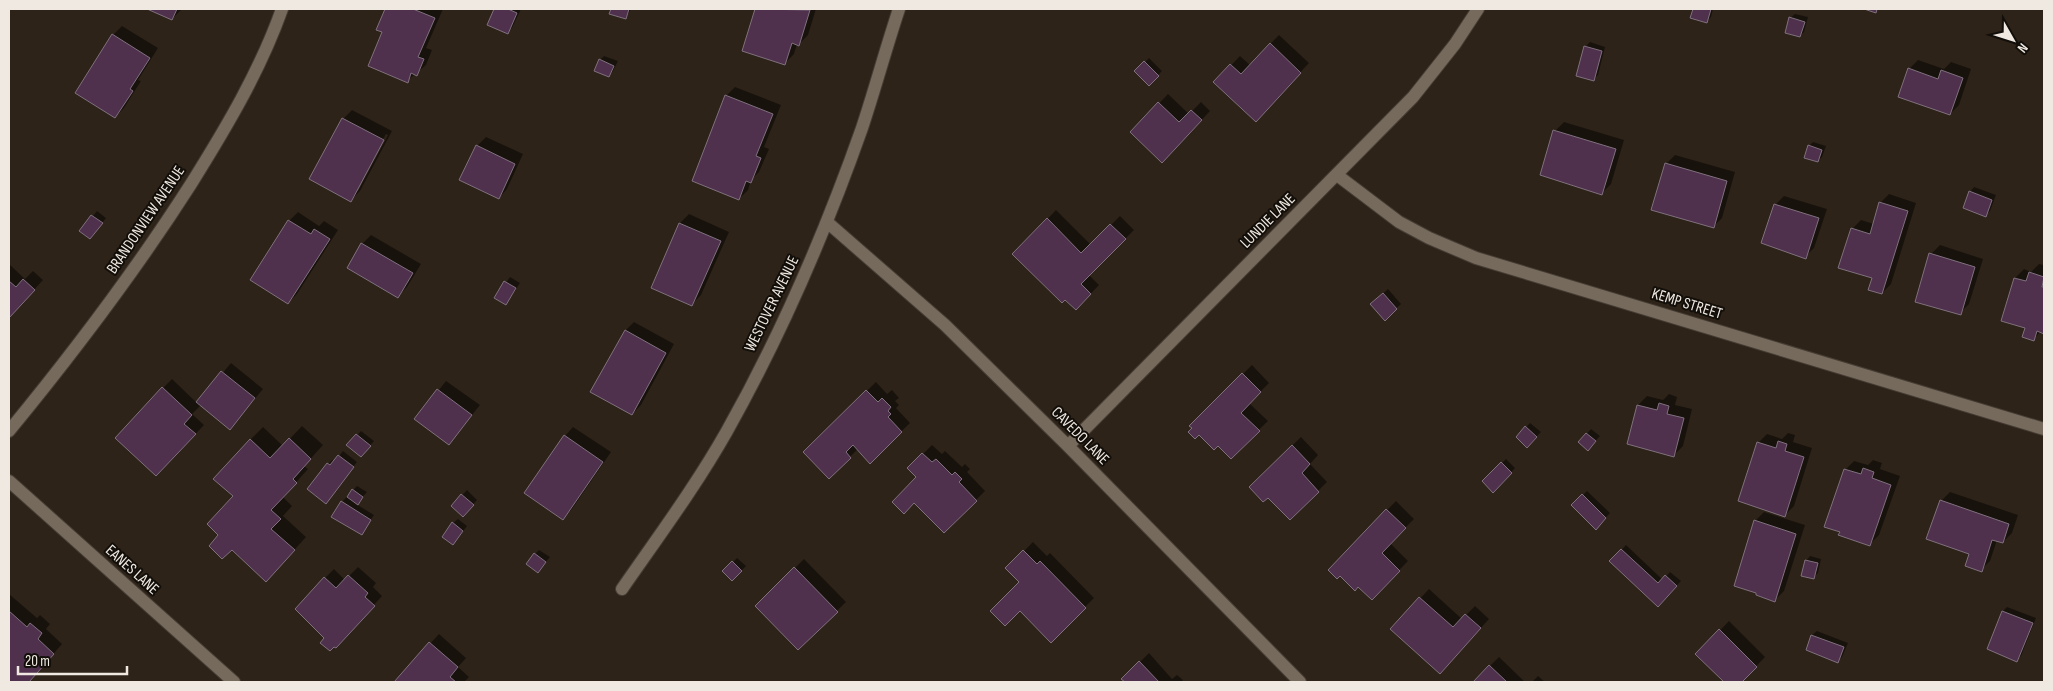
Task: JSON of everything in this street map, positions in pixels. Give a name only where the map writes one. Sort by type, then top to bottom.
[{"type":"street","name":"BRANDONVIEW AVENUE","points":[[9,431],[62,368],[162,229],[210,154],[250,82],[282,9]]},
{"type":"street","name":"WESTOVER AVENUE","points":[[622,588],[698,479],[727,431],[797,295],[827,222],[862,127],[898,9]]},
{"type":"street","name":"LUNDIE LANE","points":[[1068,446],[1413,97],[1455,44],[1478,9]]},
{"type":"street","name":"KEMP STREET","points":[[1337,175],[1399,222],[1429,238],[1476,258],[2044,429]]},
{"type":"street","name":"CAVEDO LANE","points":[[827,222],[945,325],[1068,446],[1300,682]]},
{"type":"street","name":"EANES LANE","points":[[9,481],[234,682]]},
{"type":"building","points":[[147,9],[177,9],[172,20]]},
{"type":"building","points":[[385,9],[413,9],[435,18],[418,57],[424,59],[417,76],[411,73],[408,83],[368,66],[382,32],[376,30]]},
{"type":"building","points":[[494,9],[508,9],[517,13],[508,34],[487,25]]},
{"type":"building","points":[[611,9],[629,9],[626,19],[609,14]]},
{"type":"building","points":[[755,9],[810,10],[799,46],[792,43],[785,65],[742,51]]},
{"type":"building","points":[[1693,9],[1711,9],[1707,23],[1690,18]]},
{"type":"building","points":[[1864,9],[1877,9],[1876,13]]},
{"type":"building","points":[[1789,17],[1805,22],[1800,37],[1785,33]]},
{"type":"building","points":[[112,34],[150,58],[130,89],[133,91],[115,118],[75,93]]},
{"type":"building","points":[[1270,43],[1301,73],[1256,122],[1213,82],[1230,64],[1241,74]]},
{"type":"building","points":[[1584,46],[1602,51],[1594,81],[1576,76]]},
{"type":"building","points":[[599,59],[614,66],[609,77],[594,71]]},
{"type":"building","points":[[1144,61],[1159,76],[1149,86],[1134,71]]},
{"type":"building","points":[[1908,68],[1938,79],[1941,70],[1963,78],[1950,115],[1898,97]]},
{"type":"building","points":[[725,95],[773,114],[756,156],[761,158],[751,183],[746,181],[739,200],[692,181]]},
{"type":"building","points":[[1158,102],[1179,122],[1191,110],[1202,120],[1162,163],[1130,132]]},
{"type":"building","points":[[342,118],[384,140],[351,202],[309,179]]},
{"type":"building","points":[[1553,130],[1616,149],[1602,195],[1540,175]]},
{"type":"building","points":[[476,145],[515,164],[499,199],[459,180]]},
{"type":"building","points":[[1808,145],[1822,150],[1818,162],[1804,158]]},
{"type":"building","points":[[1665,163],[1727,181],[1714,228],[1651,210]]},
{"type":"building","points":[[1969,191],[1992,200],[1986,217],[1963,208]]},
{"type":"building","points":[[1879,202],[1908,211],[1882,294],[1868,290],[1872,278],[1838,268],[1851,228],[1870,234]]},
{"type":"building","points":[[1774,204],[1819,218],[1806,259],[1761,243]]},
{"type":"building","points":[[91,215],[103,223],[90,239],[79,231]]},
{"type":"building","points":[[1047,218],[1081,253],[1110,224],[1126,239],[1081,284],[1091,294],[1076,310],[1065,300],[1062,303],[1012,254]]},
{"type":"building","points":[[288,220],[311,234],[314,229],[330,239],[288,304],[250,280]]},
{"type":"building","points":[[679,223],[721,241],[692,306],[651,288]]},
{"type":"building","points":[[361,243],[413,273],[398,298],[347,268]]},
{"type":"building","points":[[1929,253],[1975,267],[1961,315],[1915,302]]},
{"type":"building","points":[[2029,272],[2044,277],[2042,287],[2044,287],[2044,334],[2037,331],[2034,341],[2022,337],[2025,328],[2001,321],[2014,278],[2026,281]]},
{"type":"building","points":[[23,279],[35,290],[9,318],[9,281],[16,287]]},
{"type":"building","points":[[504,281],[516,288],[506,305],[494,298]]},
{"type":"building","points":[[1383,293],[1397,309],[1385,321],[1370,304]]},
{"type":"building","points":[[625,330],[666,353],[632,415],[590,392]]},
{"type":"building","points":[[221,371],[255,398],[230,430],[196,402]]},
{"type":"building","points":[[1242,373],[1261,392],[1241,413],[1260,431],[1231,459],[1218,446],[1214,450],[1199,435],[1195,439],[1188,432],[1192,428],[1189,426]]},
{"type":"building","points":[[162,387],[192,415],[184,424],[196,434],[156,476],[115,438]]},
{"type":"building","points":[[437,389],[472,415],[449,445],[414,419]]},
{"type":"building","points":[[866,390],[878,402],[882,398],[891,407],[888,411],[891,414],[888,417],[902,432],[870,464],[853,445],[846,452],[851,458],[829,479],[803,452]]},
{"type":"building","points":[[1659,403],[1669,406],[1667,414],[1684,418],[1674,457],[1627,444],[1637,405],[1657,410]]},
{"type":"building","points":[[1525,426],[1537,437],[1527,448],[1516,437]]},
{"type":"building","points":[[1586,433],[1596,441],[1588,451],[1578,442]]},
{"type":"building","points":[[356,434],[371,446],[361,457],[346,445]]},
{"type":"building","points":[[564,435],[603,462],[563,520],[524,493]]},
{"type":"building","points":[[289,438],[311,459],[293,479],[297,483],[271,510],[281,519],[271,529],[295,550],[266,582],[232,550],[222,559],[209,546],[218,535],[207,524],[233,496],[213,479],[250,439],[270,458]]},
{"type":"building","points":[[1778,441],[1787,444],[1785,451],[1804,457],[1785,517],[1738,501],[1757,442],[1776,448]]},
{"type":"building","points":[[1292,445],[1310,464],[1302,473],[1319,492],[1290,520],[1268,498],[1263,502],[1249,487]]},
{"type":"building","points":[[922,453],[932,462],[936,459],[952,475],[955,472],[962,479],[959,482],[977,501],[944,533],[914,503],[904,514],[892,502],[916,477],[907,468]]},
{"type":"building","points":[[338,455],[354,467],[326,504],[307,489],[327,463],[330,465]]},
{"type":"building","points":[[1501,462],[1512,473],[1493,493],[1482,481]]},
{"type":"building","points":[[1863,468],[1874,472],[1872,478],[1891,485],[1870,546],[1838,535],[1840,532],[1824,527],[1844,469],[1861,474]]},
{"type":"building","points":[[352,489],[363,497],[358,505],[347,497]]},
{"type":"building","points":[[461,494],[474,505],[463,517],[451,506]]},
{"type":"building","points":[[1582,494],[1606,518],[1596,530],[1571,505]]},
{"type":"building","points":[[1940,500],[2009,524],[2003,543],[1992,540],[1982,572],[1965,566],[1969,554],[1926,539]]},
{"type":"building","points":[[341,501],[371,520],[362,535],[331,517]]},
{"type":"building","points":[[1386,509],[1406,528],[1382,553],[1400,571],[1372,600],[1358,587],[1355,591],[1340,576],[1337,579],[1328,570]]},
{"type":"building","points":[[1754,520],[1796,534],[1775,602],[1734,586]]},
{"type":"building","points":[[452,522],[463,531],[453,545],[442,537]]},
{"type":"building","points":[[1621,549],[1658,583],[1665,575],[1677,586],[1658,607],[1609,561]]},
{"type":"building","points":[[1023,550],[1037,564],[1040,561],[1086,608],[1051,643],[1020,611],[1005,626],[990,611],[1019,582],[1005,568]]},
{"type":"building","points":[[534,553],[546,562],[538,573],[526,564]]},
{"type":"building","points":[[1805,560],[1818,563],[1814,579],[1801,576]]},
{"type":"building","points":[[732,561],[742,571],[732,581],[722,571]]},
{"type":"building","points":[[794,567],[838,612],[798,650],[755,606]]},
{"type":"building","points":[[348,575],[368,593],[365,597],[375,606],[336,648],[334,647],[330,651],[320,643],[324,638],[295,609],[324,577],[336,588]]},
{"type":"building","points":[[1419,597],[1453,627],[1465,614],[1481,628],[1440,674],[1390,629]]},
{"type":"building","points":[[9,611],[27,627],[30,623],[42,633],[38,639],[54,654],[29,682],[9,682]]},
{"type":"building","points":[[2002,611],[2033,623],[2017,662],[1987,649]]},
{"type":"building","points":[[1719,629],[1757,667],[1742,682],[1724,682],[1695,654]]},
{"type":"building","points":[[1811,635],[1844,647],[1838,663],[1806,650]]},
{"type":"building","points":[[429,642],[458,667],[450,677],[456,682],[394,682]]},
{"type":"building","points":[[1139,661],[1159,682],[1125,682],[1121,679]]},
{"type":"building","points":[[1489,665],[1507,682],[1473,682]]}]
